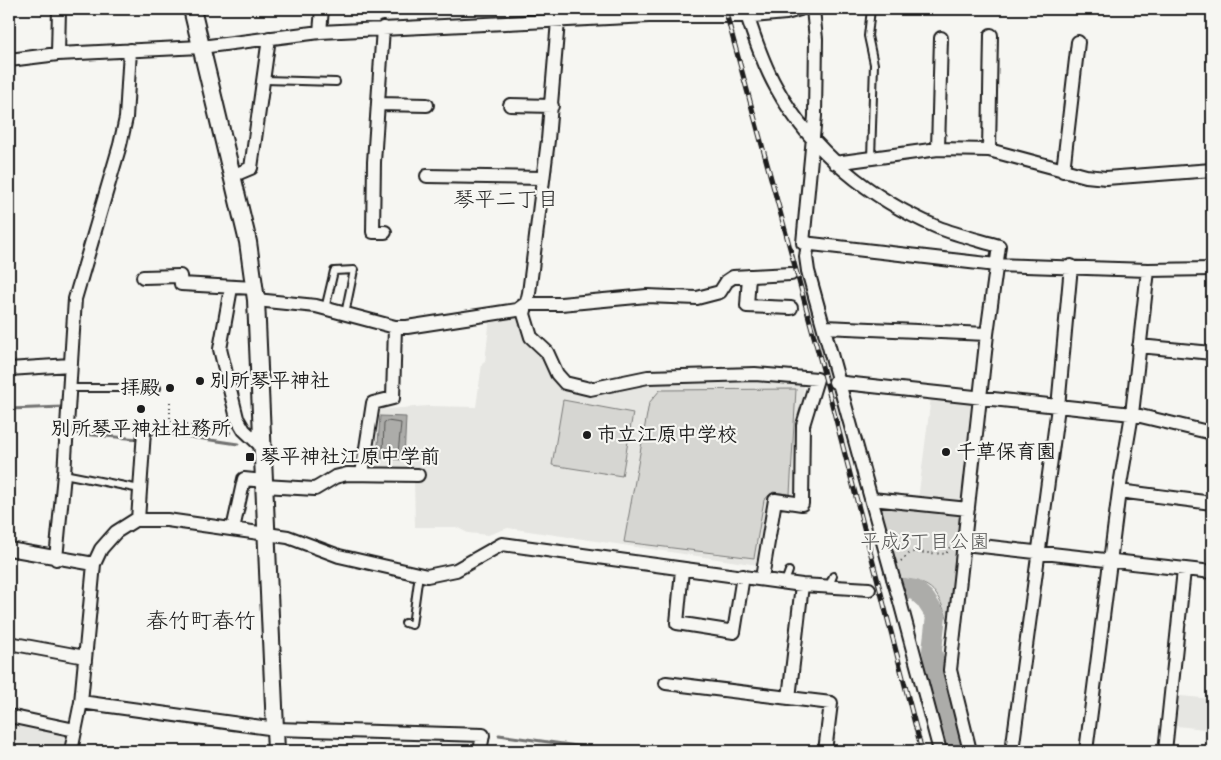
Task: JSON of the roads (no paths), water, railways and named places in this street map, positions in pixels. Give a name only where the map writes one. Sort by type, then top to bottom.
[{"type":"street","points":[[58,54],[59,9]]},
{"type":"street","points":[[192,9],[248,242],[255,294],[276,751]]},
{"type":"street","points":[[320,32],[322,9]]},
{"type":"street","points":[[9,60],[58,54],[201,47],[320,32],[559,15],[650,16],[746,12],[786,13],[800,9]]},
{"type":"street","points":[[813,9],[816,39],[813,139],[803,243],[996,265],[1148,270],[1212,269]]},
{"type":"street","points":[[746,12],[775,86],[792,114],[835,163],[875,194],[906,212],[938,227],[999,246],[987,334],[968,508],[958,543],[950,670],[970,751]]},
{"type":"street","points":[[559,15],[552,106],[529,293],[524,314],[531,337],[547,352],[557,374],[565,383],[590,389],[648,377],[755,374],[818,379],[803,425],[802,504],[776,500],[762,578]]},
{"type":"street","points":[[383,28],[380,104],[374,162],[373,232],[385,232]]},
{"type":"street","points":[[989,150],[991,35]]},
{"type":"street","points":[[232,176],[251,168],[265,80],[269,38]]},
{"type":"street","points":[[938,149],[940,38]]},
{"type":"street","points":[[1063,171],[1078,42]]},
{"type":"street","points":[[56,559],[64,474],[75,299],[120,145],[126,118],[130,50]]},
{"type":"street","points":[[380,104],[427,105]]},
{"type":"street","points":[[510,105],[552,106]]},
{"type":"street","points":[[835,163],[938,149],[989,150],[1063,171],[1106,178],[1212,170]]},
{"type":"street","points":[[427,176],[543,178]]},
{"type":"street","points":[[808,243],[806,257],[808,271],[837,383],[900,598],[940,751]]},
{"type":"street","points":[[1012,751],[1058,407],[1071,266]]},
{"type":"street","points":[[1086,751],[1119,491],[1132,414],[1148,270]]},
{"type":"street","points":[[143,277],[180,276],[181,284],[232,288],[394,326],[433,324],[517,310],[525,304],[561,304],[647,296],[697,298],[720,292],[732,277],[791,274]]},
{"type":"street","points":[[749,276],[747,306],[791,308]]},
{"type":"street","points":[[232,288],[220,349],[238,418],[244,430],[263,448]]},
{"type":"street","points":[[362,474],[373,403],[393,398],[394,326]]},
{"type":"street","points":[[824,327],[987,334]]},
{"type":"street","points":[[1139,346],[1212,353]]},
{"type":"street","points":[[9,369],[70,365]]},
{"type":"street","points":[[837,383],[980,396],[1058,407],[1132,414],[1212,432]]},
{"type":"street","points":[[138,520],[144,431]]},
{"type":"street","points":[[233,529],[244,479],[315,489],[335,477],[362,474],[418,474]]},
{"type":"street","points":[[1119,491],[1212,503]]},
{"type":"street","points":[[872,499],[968,508]]},
{"type":"street","points":[[71,751],[80,702],[94,564],[101,549],[116,532],[138,520],[167,520],[288,537],[339,556],[427,576],[456,570],[502,544],[682,570],[762,578],[787,577],[802,585],[831,581],[869,589]]},
{"type":"street","points":[[958,543],[1212,572]]},
{"type":"street","points":[[9,549],[56,559],[94,564]]},
{"type":"street","points":[[682,570],[677,623],[734,632],[743,576]]},
{"type":"street","points":[[1165,751],[1184,570]]},
{"type":"street","points":[[789,698],[802,585]]},
{"type":"street","points":[[9,643],[85,657]]},
{"type":"street","points":[[666,683],[831,703],[825,751]]},
{"type":"street","points":[[80,702],[276,729],[483,735],[480,751]]},
{"type":"street","points":[[9,716],[75,730]]},
{"type":"lane","points":[[871,9],[868,36],[874,64],[871,158]]},
{"type":"lane","points":[[265,80],[336,82]]},
{"type":"lane","points":[[326,309],[334,271],[354,270],[345,314]]},
{"type":"lane","points":[[68,388],[157,388]]},
{"type":"lane","points":[[64,474],[140,489]]},
{"type":"lane","points":[[405,623],[412,625],[419,574]]},
{"type":"water","points":[[380,416],[406,417],[404,460],[377,458]]},
{"type":"waterway","points":[[9,409],[63,407]]},
{"type":"waterway","points":[[148,437],[156,432],[238,444]]},
{"type":"waterway","points":[[71,433],[139,439]]},
{"type":"waterway","points":[[902,588],[915,590],[925,599],[936,616],[932,650],[949,737],[954,751]]},
{"type":"waterway","points":[[499,735],[613,751]]},
{"type":"railway","points":[[725,9],[822,366],[922,751]]},
{"type":"place","name":"別所琴平神社","points":[[200,381]]},
{"type":"place","name":"拝殿","points":[[170,388]]},
{"type":"place","name":"別所琴平神社社務所","points":[[141,409]]},
{"type":"place","name":"市立江原中学校","points":[[587,435]]},
{"type":"place","name":"千草保育園","points":[[946,452]]},
{"type":"place","name":"琴平神社江原中学前","points":[[250,457]]},
{"type":"district","name":"琴平二丁目","points":[[506,200]]},
{"type":"district","name":"春竹町春竹","points":[[201,622]]},
{"type":"park label","name":"平成3丁目公園","points":[[925,542]]}]
